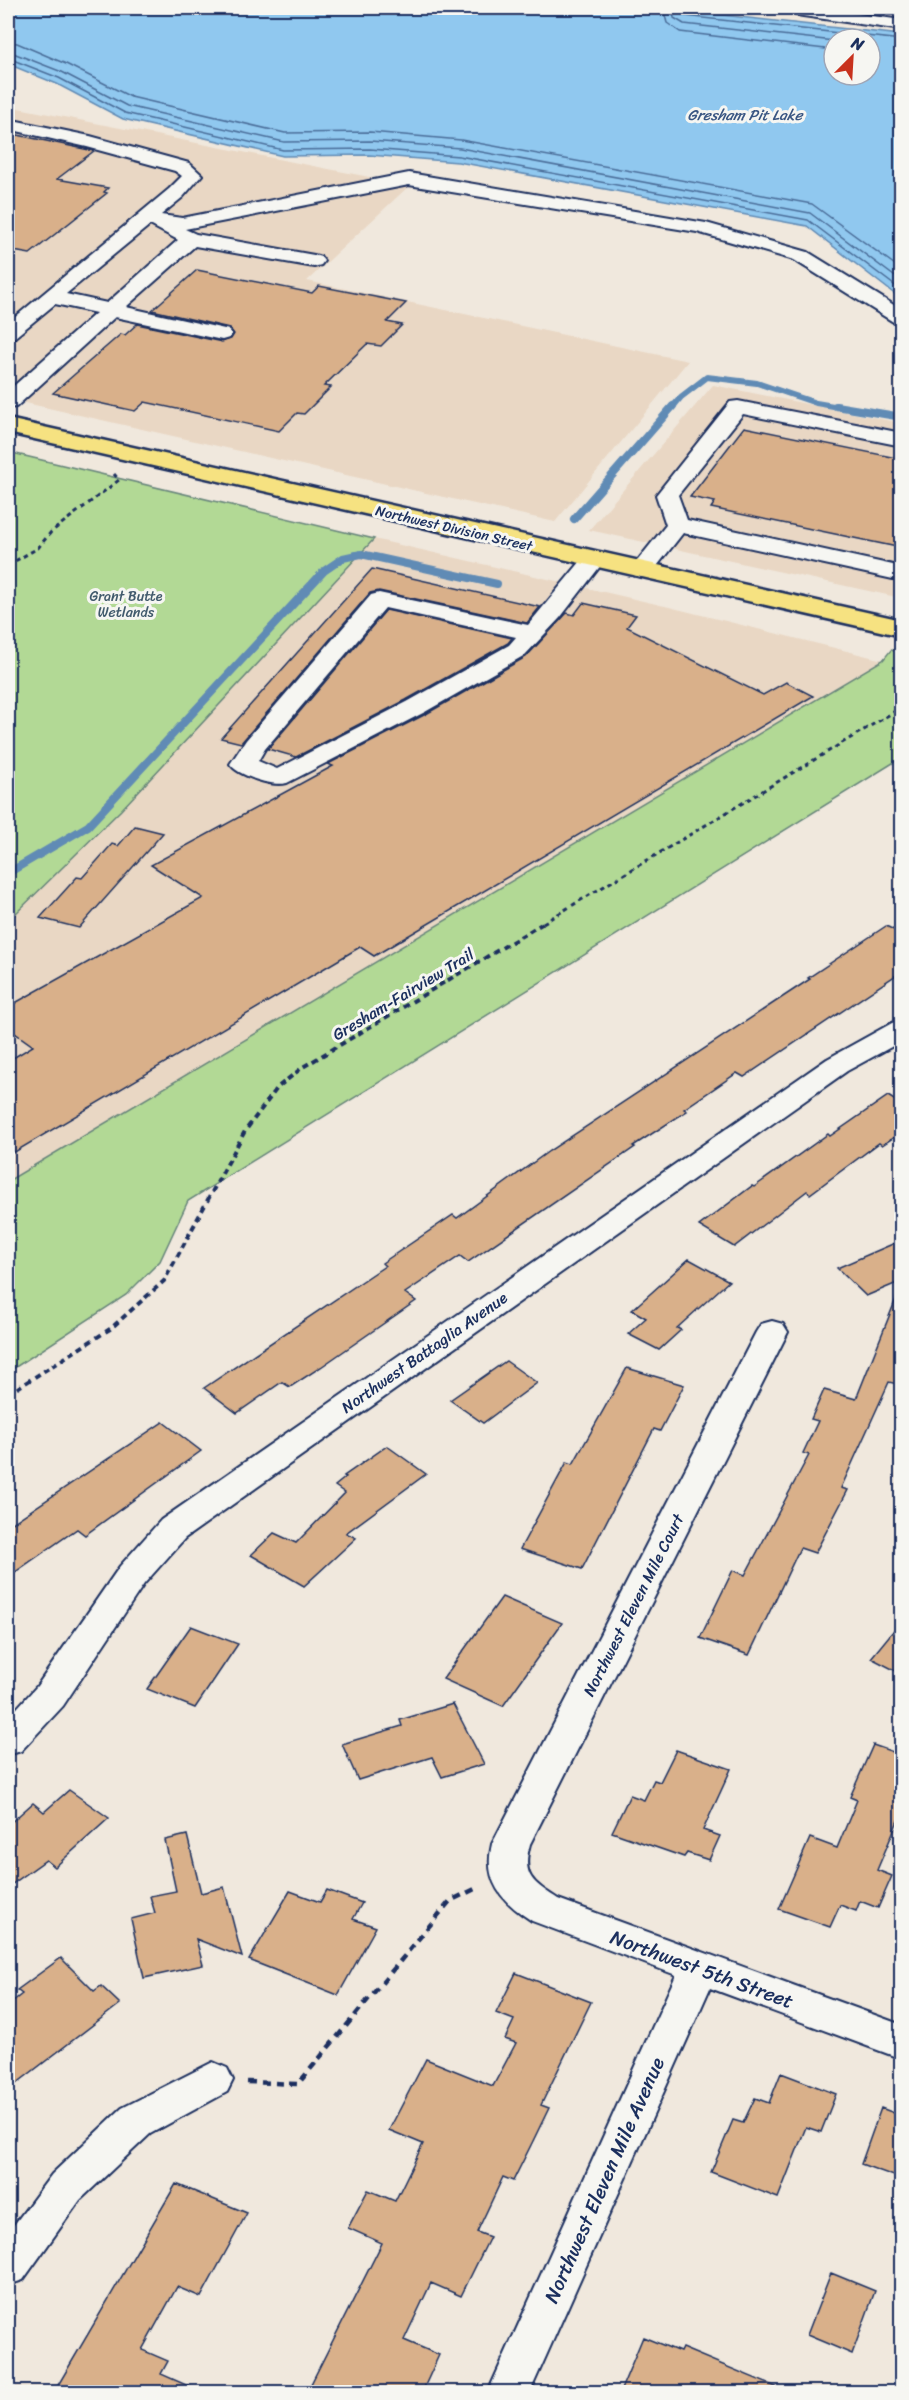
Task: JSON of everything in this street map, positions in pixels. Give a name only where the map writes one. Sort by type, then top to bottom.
[{"type":"main road","name":"Northwest Division Street","points":[[8,426],[902,628]]},
{"type":"street","points":[[803,11],[902,25]]},
{"type":"street","points":[[8,124],[90,142],[182,167],[193,175],[176,193],[8,333]]},
{"type":"street","points":[[145,218],[182,224],[409,179],[699,227],[801,256],[902,319]]},
{"type":"street","points":[[145,218],[191,239],[314,261]]},
{"type":"street","points":[[8,402],[191,239]]},
{"type":"street","points":[[50,297],[222,334]]},
{"type":"street","points":[[677,525],[667,495],[738,407],[902,440]]},
{"type":"street","points":[[642,570],[677,525]]},
{"type":"street","points":[[677,525],[902,574]]},
{"type":"street","points":[[533,633],[379,600],[255,746],[243,764],[278,778],[416,707],[517,650],[552,614],[594,560]]},
{"type":"street","name":"Northwest Battaglia Avenue","points":[[8,1741],[50,1696],[132,1575],[173,1529],[837,1065],[902,1029]]},
{"type":"street","name":"Northwest Eleven Mile Court","points":[[511,1881],[505,1861],[511,1844],[772,1332]]},
{"type":"street","name":"Northwest 5th Street","points":[[511,1881],[527,1899],[545,1911],[902,2042]]},
{"type":"street","name":"Northwest Eleven Mile Avenue","points":[[509,2392],[699,1968]]},
{"type":"street","points":[[8,2266],[66,2187],[136,2121],[213,2080]]},
{"type":"path","points":[[8,566],[21,560],[47,541],[51,532],[119,480],[114,471],[130,454]]},
{"type":"path","name":"Gresham-Fairview Trail","points":[[8,1394],[116,1324],[145,1302],[164,1281],[245,1131],[279,1088],[303,1067],[902,707]]},
{"type":"path","points":[[213,2080],[298,2084],[450,1901],[474,1888],[511,1881]]},
{"type":"shaded area","points":[[8,106],[410,185],[307,281],[688,361],[555,522],[8,399]]},
{"type":"shaded area","points":[[713,385],[901,423],[901,598],[589,530]]},
{"type":"shaded area","points":[[374,539],[669,607],[883,660],[8,1181],[8,921],[121,810]]},
{"type":"green space","name":"Grant Butte Wetlands","points":[[8,452],[374,539],[121,810],[8,921]]},
{"type":"green space","points":[[891,650],[901,653],[901,758],[188,1201],[160,1261],[126,1295],[8,1372],[8,1181],[883,660]]},
{"type":"water","name":"Gresham Pit Lake","points":[[8,8],[660,8],[830,27],[822,27],[822,87],[882,87],[882,33],[901,35],[901,299],[807,226],[458,162],[369,155],[283,156],[123,119],[57,84],[8,64]]},
{"type":"building","points":[[8,133],[94,151],[57,179],[108,188],[104,192],[107,193],[30,254],[8,250]]},
{"type":"building","points":[[197,270],[312,293],[319,286],[406,303],[387,322],[402,325],[381,346],[367,344],[324,386],[331,387],[304,414],[297,413],[279,431],[145,402],[135,411],[53,393],[121,334],[125,335],[137,324],[222,342],[231,339],[234,334],[229,328],[152,310]]},
{"type":"building","points":[[744,427],[902,459],[902,548],[711,508],[715,502],[690,497]]},
{"type":"building","points":[[372,569],[540,607],[527,623],[379,591],[370,593],[241,743],[221,738]]},
{"type":"building","points":[[583,603],[636,615],[627,627],[763,695],[786,682],[813,696],[374,956],[360,947],[8,1156],[8,1061],[33,1046],[8,1028],[8,1007],[203,898],[151,865],[333,766],[328,764],[426,714],[526,657],[567,613],[574,615]]},
{"type":"building","points":[[386,610],[512,638],[508,643],[406,700],[296,757],[268,749]]},
{"type":"building","points":[[135,826],[163,833],[79,928],[40,918],[77,877],[82,878],[112,844],[118,846]]},
{"type":"building","points":[[886,926],[902,934],[902,971],[744,1077],[737,1073],[684,1109],[687,1111],[633,1146],[635,1147],[468,1262],[460,1256],[405,1293],[416,1301],[321,1367],[290,1387],[282,1382],[237,1413],[204,1388],[385,1266],[382,1263],[453,1215],[457,1218],[549,1151],[810,979],[808,978]]},
{"type":"building","points":[[888,1096],[902,1105],[902,1132],[882,1145],[879,1143],[810,1194],[807,1191],[734,1247],[699,1226],[752,1186],[754,1187],[828,1134],[830,1136]]},
{"type":"building","points":[[902,1240],[902,1281],[866,1296],[837,1268]]},
{"type":"building","points":[[689,1259],[729,1281],[677,1328],[681,1330],[659,1350],[628,1334],[646,1318],[632,1310]]},
{"type":"building","points":[[900,1289],[902,1385],[889,1382],[841,1488],[848,1490],[815,1553],[800,1548],[749,1655],[700,1638],[733,1570],[745,1575],[809,1455],[803,1453],[818,1421],[811,1419],[824,1390],[856,1399]]},
{"type":"building","points":[[506,1361],[537,1383],[483,1423],[450,1400]]},
{"type":"building","points":[[627,1368],[684,1385],[660,1431],[654,1429],[582,1569],[520,1549],[567,1462],[573,1464]]},
{"type":"building","points":[[163,1422],[201,1451],[85,1535],[77,1529],[8,1577],[8,1526]]},
{"type":"building","points":[[387,1446],[426,1474],[346,1533],[356,1538],[304,1586],[251,1555],[274,1533],[296,1543],[345,1493],[335,1486],[346,1477],[344,1476]]},
{"type":"building","points":[[502,1597],[562,1623],[503,1706],[443,1679]]},
{"type":"building","points":[[902,1620],[902,1674],[871,1658]]},
{"type":"building","points":[[191,1626],[238,1644],[195,1708],[147,1689]]},
{"type":"building","points":[[453,1704],[484,1764],[442,1777],[432,1757],[358,1780],[342,1744],[402,1726],[400,1720]]},
{"type":"building","points":[[873,1745],[902,1755],[902,1811],[877,1870],[892,1876],[878,1908],[860,1901],[856,1911],[840,1905],[830,1927],[779,1909],[810,1838],[837,1848],[857,1800],[850,1797]]},
{"type":"building","points":[[676,1750],[731,1769],[703,1830],[720,1836],[709,1860],[687,1853],[684,1857],[612,1832],[630,1795],[644,1800],[654,1780],[660,1782]]},
{"type":"building","points":[[69,1790],[109,1818],[55,1867],[46,1860],[8,1887],[8,1825],[33,1803],[44,1812]]},
{"type":"building","points":[[187,1835],[201,1893],[224,1887],[242,1957],[196,1939],[203,1965],[144,1978],[131,1919],[155,1913],[150,1896],[176,1891],[165,1840]]},
{"type":"building","points":[[327,1890],[362,1903],[353,1919],[376,1927],[338,1995],[249,1960],[290,1891],[320,1902]]},
{"type":"building","points":[[61,1958],[94,1991],[101,1986],[120,2004],[8,2090],[8,2005],[22,1994],[17,1990]]},
{"type":"building","points":[[516,1973],[591,2002],[541,2105],[549,2108],[532,2143],[513,2181],[503,2177],[477,2232],[490,2237],[461,2296],[431,2283],[404,2340],[439,2355],[422,2392],[307,2392],[382,2243],[348,2228],[368,2190],[395,2201],[423,2144],[389,2130],[426,2059],[493,2086],[516,2043],[505,2039],[514,2020],[496,2013]]},
{"type":"building","points":[[781,2073],[836,2094],[821,2132],[806,2127],[778,2198],[711,2172],[733,2120],[743,2123],[755,2098],[769,2103]]},
{"type":"building","points":[[881,2108],[902,2116],[902,2179],[861,2164]]},
{"type":"building","points":[[176,2184],[247,2213],[201,2297],[177,2287],[142,2350],[168,2361],[161,2374],[202,2392],[54,2392]]},
{"type":"building","points":[[831,2273],[875,2291],[852,2354],[807,2335]]},
{"type":"building","points":[[643,2337],[680,2352],[682,2348],[788,2392],[620,2392]]},
{"type":"waterway","points":[[672,408],[681,397],[707,377],[757,383],[816,403],[845,408]]},
{"type":"waterway","points":[[574,519],[673,406]]},
{"type":"waterway","points":[[836,406],[902,417]]},
{"type":"waterway","points":[[8,873],[88,826],[324,571],[343,558],[361,554],[497,584]]}]
